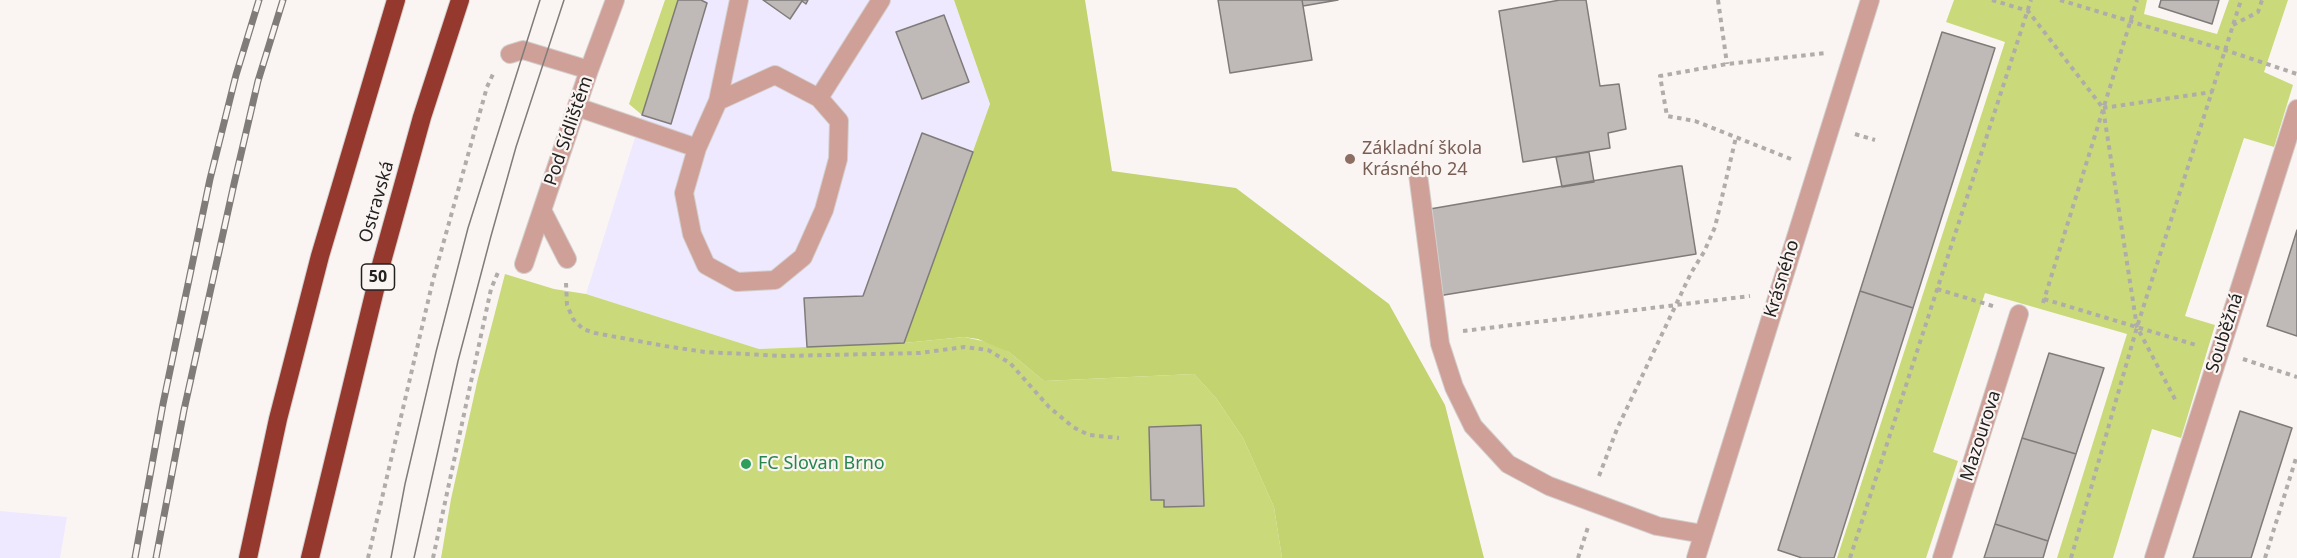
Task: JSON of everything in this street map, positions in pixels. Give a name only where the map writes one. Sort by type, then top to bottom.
[{"type":"highway","points":[[248,558],[278,418],[320,256],[364,99],[396,0]]},
{"type":"highway","name":"Ostravská","points":[[310,558],[381,265],[422,117],[460,0]]},
{"type":"street","name":"Pod Sídlištěm","points":[[524,264],[589,69],[615,0]]},
{"type":"street","points":[[718,101],[775,75],[819,98],[839,121],[838,159],[824,210],[803,257],[775,280],[737,282],[706,265],[692,234],[684,193],[697,148],[718,101],[739,0]]},
{"type":"street","points":[[819,98],[881,0]]},
{"type":"street","name":"Krásného","points":[[1696,558],[1870,0]]},
{"type":"street","points":[[510,54],[523,50],[534,52],[589,69]]},
{"type":"street","points":[[577,107],[697,148]]},
{"type":"street","name":"Souběžná","points":[[2154,558],[2297,109]]},
{"type":"street","points":[[1418,174],[1439,334],[1454,387],[1473,426],[1508,464],[1549,486],[1657,526],[1703,534]]},
{"type":"street","points":[[542,210],[567,259]]},
{"type":"street","name":"Mazourova","points":[[1942,558],[2019,314]]},
{"type":"path","points":[[1718,0],[1727,64]]},
{"type":"path","points":[[1992,0],[2028,11],[2103,108],[2137,327],[2193,433]]},
{"type":"path","points":[[1850,558],[2031,0]]},
{"type":"path","points":[[2060,0],[2297,74]]},
{"type":"path","points":[[1937,289],[2038,320],[2138,0]]},
{"type":"path","points":[[2071,558],[2137,327],[2241,0]]},
{"type":"path","points":[[2233,25],[2258,12],[2262,0]]},
{"type":"path","points":[[1791,159],[1695,121],[1667,116],[1660,76],[1727,64],[1827,53]]},
{"type":"path","points":[[368,558],[436,268],[487,87],[495,69],[510,54]]},
{"type":"path","points":[[2103,108],[2212,92]]},
{"type":"path","points":[[1855,134],[1875,140]]},
{"type":"path","points":[[1578,558],[1596,505],[1600,473],[1617,429],[1675,305],[1715,227],[1736,137]]},
{"type":"path","points":[[567,259],[567,305],[573,319],[583,328],[595,333],[705,352],[744,355],[894,354],[964,347],[981,349],[1010,363],[1049,407],[1073,427],[1089,435],[1119,438]]},
{"type":"path","points":[[433,558],[491,289],[499,270],[504,265],[524,264]]},
{"type":"path","points":[[1439,334],[1754,296]]},
{"type":"path","points":[[2044,300],[2297,376]]},
{"type":"path","points":[[2265,558],[2297,455]]},
{"type":"shaded area","points":[[678,0],[954,0],[990,104],[904,343],[759,349],[586,294]]},
{"type":"shaded area","points":[[0,511],[67,517],[60,558],[0,558]]},
{"type":"green space","points":[[665,0],[678,0],[642,115],[629,104]]},
{"type":"green space","points":[[954,0],[1085,0],[1112,171],[1236,188],[1389,304],[1445,405],[1484,558],[1282,558],[1274,507],[1243,438],[1216,398],[1194,374],[1044,381],[1009,352],[978,339],[964,337],[904,343],[990,104]]},
{"type":"green space","points":[[1954,0],[2147,0],[2144,14],[2217,34],[2229,0],[2288,0],[2264,72],[2293,85],[2274,147],[2244,138],[2185,316],[2215,325],[2181,438],[2152,429],[2113,558],[2057,558],[2127,334],[1985,293],[1933,452],[1958,461],[1926,558],[1837,558],[2005,42],[1946,22]]},
{"type":"green space","points":[[505,274],[554,289],[586,294],[759,349],[904,343],[964,337],[992,343],[1009,352],[1044,381],[1194,374],[1216,398],[1243,438],[1274,507],[1282,558],[441,558],[451,499],[478,378]]},
{"type":"building","points":[[678,0],[701,0],[707,3],[671,124],[642,115]]},
{"type":"building","points":[[763,0],[808,0],[806,4],[802,1],[790,19]]},
{"type":"building","points":[[1218,0],[1302,0],[1312,60],[1230,73]]},
{"type":"building","points":[[1302,0],[1338,0],[1303,6]]},
{"type":"building","points":[[1560,0],[1586,0],[1600,86],[1619,84],[1626,129],[1608,133],[1610,148],[1523,162],[1499,11]]},
{"type":"building","points":[[2161,0],[2219,0],[2212,24],[2159,7]]},
{"type":"building","points":[[944,15],[969,82],[922,99],[896,32]]},
{"type":"building","points":[[1942,32],[1995,48],[1913,308],[1860,291]]},
{"type":"building","points":[[922,133],[973,152],[904,343],[807,347],[804,298],[863,296]]},
{"type":"building","points":[[1589,152],[1594,182],[1562,187],[1556,157]]},
{"type":"building","points":[[1682,166],[1696,254],[1442,297],[1430,209]]},
{"type":"building","points":[[2297,230],[2297,336],[2267,326]]},
{"type":"building","points":[[1860,291],[1913,308],[1834,558],[1802,558],[1778,550]]},
{"type":"building","points":[[2049,353],[2104,368],[2076,454],[2022,438]]},
{"type":"building","points":[[2240,411],[2292,428],[2251,558],[2193,558]]},
{"type":"building","points":[[1201,425],[1204,506],[1164,507],[1164,500],[1151,500],[1149,427]]},
{"type":"building","points":[[2022,438],[2076,454],[2048,541],[1995,524]]},
{"type":"building","points":[[1995,524],[2048,541],[2043,558],[1984,558]]},
{"type":"tram line","points":[[391,558],[405,484],[468,228],[540,0]]},
{"type":"tram line","points":[[414,558],[458,361],[491,236],[516,147],[564,0]]},
{"type":"railway","points":[[135,558],[163,404],[210,179],[236,75],[259,0]]},
{"type":"railway","points":[[156,558],[184,410],[234,184],[258,81],[283,0]]},
{"type":"place","name":"Základní škola Krásného 24","points":[[1350,159]]},
{"type":"place","name":"FC Slovan Brno","points":[[746,464]]}]
